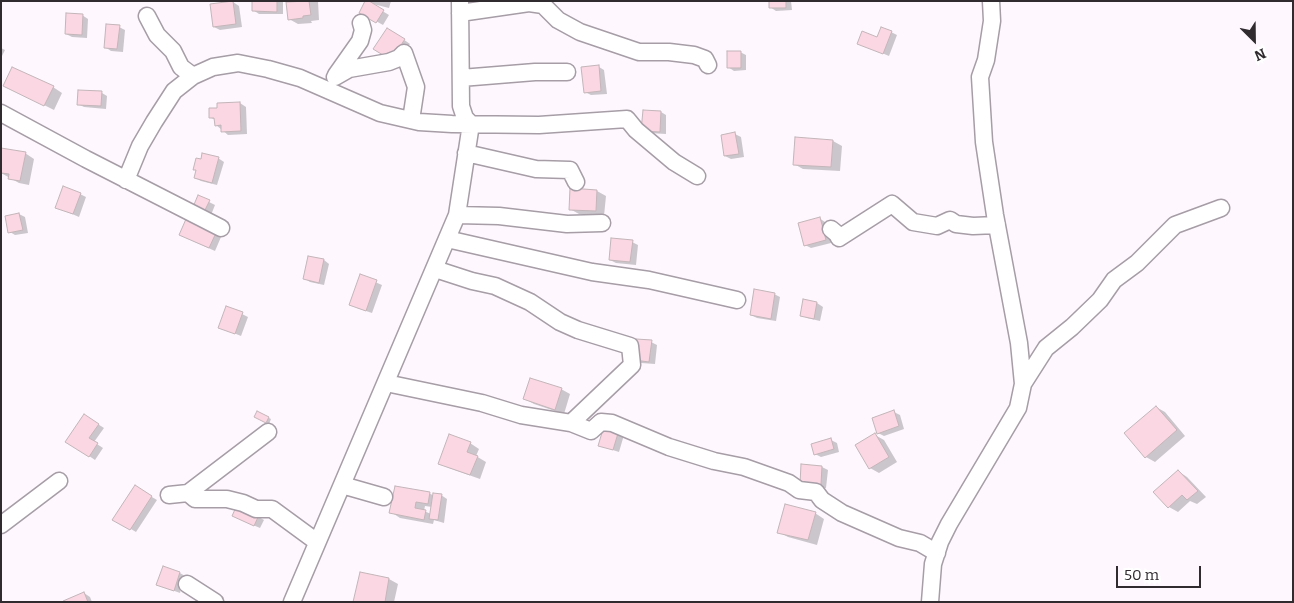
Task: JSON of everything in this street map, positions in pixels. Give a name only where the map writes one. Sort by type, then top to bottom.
[{"type":"street","points":[[930,602],[933,564],[949,524],[1018,408],[1023,384],[1019,342],[997,225],[984,142],[980,77],[986,60],[992,21],[991,1]]},
{"type":"street","points":[[292,602],[457,215],[470,124],[465,118],[461,106],[460,7],[529,3],[543,5],[558,20],[580,32],[639,52],[668,52],[694,55],[705,59],[708,65]]},
{"type":"street","points":[[147,16],[157,35],[174,51],[181,67],[193,76]]},
{"type":"street","points":[[334,85],[360,41],[363,30],[361,23]]},
{"type":"street","points":[[334,85],[349,69],[389,62],[400,58],[404,52],[416,87],[411,120]]},
{"type":"street","points":[[126,180],[140,146],[174,91],[193,76],[213,67],[238,63],[334,85],[380,113],[411,120],[444,124],[539,125],[627,119],[636,130],[674,162],[697,176]]},
{"type":"street","points":[[461,78],[535,72],[567,72]]},
{"type":"street","points":[[1,113],[221,228]]},
{"type":"street","points":[[466,153],[536,169],[570,170],[576,182]]},
{"type":"street","points":[[831,229],[839,238],[892,204],[913,222],[937,226],[950,220],[956,224],[973,226],[997,225]]},
{"type":"street","points":[[1023,384],[1046,348],[1072,327],[1100,300],[1114,280],[1137,263],[1175,225],[1221,208]]},
{"type":"street","points":[[457,215],[499,216],[567,224],[602,223]]},
{"type":"street","points":[[447,239],[592,272],[650,280],[737,300]]},
{"type":"street","points":[[435,269],[495,286],[530,302],[560,322],[578,330],[630,346],[632,365],[571,423]]},
{"type":"street","points":[[386,383],[482,403],[521,415],[571,423],[591,430],[601,422],[612,423],[669,447],[714,461],[744,467],[789,483],[799,490],[816,492],[822,500],[842,513],[900,538],[920,543],[937,553]]},
{"type":"street","points":[[169,495],[188,492],[268,432]]},
{"type":"street","points":[[1,525],[58,481]]},
{"type":"street","points":[[342,485],[384,497]]},
{"type":"street","points":[[188,492],[195,500],[227,500],[243,503],[256,509],[272,509],[317,542]]},
{"type":"street","points":[[187,584],[215,602]]},
{"type":"building","points":[[233,1],[236,24],[213,27],[210,4]]},
{"type":"building","points":[[252,1],[277,1],[277,12],[252,11]]},
{"type":"building","points":[[309,1],[311,15],[288,20],[286,2]]},
{"type":"building","points":[[365,1],[369,1],[384,10],[376,23],[359,13]]},
{"type":"building","points":[[769,1],[786,1],[786,8],[769,8]]},
{"type":"building","points":[[66,13],[83,14],[82,35],[65,34]]},
{"type":"building","points":[[106,24],[120,25],[117,49],[104,48]]},
{"type":"building","points":[[881,27],[892,31],[883,54],[857,44],[862,31],[877,37]]},
{"type":"building","points":[[387,28],[405,39],[391,60],[373,49]]},
{"type":"building","points":[[727,51],[741,51],[741,68],[727,68]]},
{"type":"building","points":[[599,65],[601,91],[584,93],[581,67]]},
{"type":"building","points":[[12,67],[54,86],[44,106],[3,86]]},
{"type":"building","points":[[78,90],[102,91],[101,106],[77,105]]},
{"type":"building","points":[[240,102],[241,131],[221,132],[221,125],[215,126],[214,118],[209,118],[209,108],[217,108],[217,103]]},
{"type":"building","points":[[643,110],[661,111],[660,132],[641,131]]},
{"type":"building","points":[[735,132],[739,154],[724,156],[721,135]]},
{"type":"building","points":[[795,137],[833,140],[831,167],[793,165]]},
{"type":"building","points":[[1,148],[26,152],[20,181],[8,179],[9,174],[1,173]]},
{"type":"building","points":[[202,153],[219,157],[212,183],[194,178],[196,170],[193,170],[196,158],[201,159]]},
{"type":"building","points":[[63,186],[81,193],[73,214],[55,208]]},
{"type":"building","points":[[570,188],[597,190],[596,211],[569,210]]},
{"type":"building","points":[[198,195],[210,200],[204,212],[193,207]]},
{"type":"building","points":[[19,213],[23,230],[8,233],[5,216]]},
{"type":"building","points":[[820,217],[826,240],[804,246],[798,223]]},
{"type":"building","points":[[186,219],[216,233],[209,248],[179,235]]},
{"type":"building","points":[[611,238],[633,240],[630,262],[609,260]]},
{"type":"building","points":[[308,256],[324,259],[319,283],[303,279]]},
{"type":"building","points":[[360,274],[377,280],[366,311],[349,305]]},
{"type":"building","points":[[754,289],[775,293],[771,319],[750,315]]},
{"type":"building","points":[[803,299],[817,302],[814,319],[800,316]]},
{"type":"building","points":[[226,306],[243,312],[235,334],[218,328]]},
{"type":"building","points":[[636,339],[652,340],[649,362],[634,360]]},
{"type":"building","points":[[530,378],[562,388],[555,410],[523,399]]},
{"type":"building","points":[[1156,406],[1177,430],[1145,458],[1124,433]]},
{"type":"building","points":[[894,410],[899,426],[877,434],[872,418]]},
{"type":"building","points":[[257,411],[269,417],[266,423],[254,417]]},
{"type":"building","points":[[84,414],[99,424],[89,438],[98,443],[89,457],[65,442]]},
{"type":"building","points":[[604,426],[619,430],[613,450],[598,446]]},
{"type":"building","points":[[875,433],[889,457],[869,469],[855,445]]},
{"type":"building","points":[[449,434],[471,442],[467,452],[478,456],[470,475],[438,464]]},
{"type":"building","points":[[831,438],[834,449],[814,455],[811,444]]},
{"type":"building","points":[[801,464],[822,466],[821,485],[800,484]]},
{"type":"building","points":[[1178,470],[1198,491],[1187,500],[1182,495],[1168,508],[1153,492]]},
{"type":"building","points":[[135,485],[152,496],[130,530],[112,520]]},
{"type":"building","points":[[395,486],[430,492],[428,504],[416,502],[415,508],[426,510],[424,520],[389,513]]},
{"type":"building","points":[[433,493],[442,494],[438,520],[429,519]]},
{"type":"building","points":[[785,504],[816,512],[808,540],[777,533]]},
{"type":"building","points":[[237,505],[259,515],[254,526],[232,516]]},
{"type":"building","points":[[163,566],[180,572],[174,591],[156,585]]},
{"type":"building","points":[[360,572],[389,578],[385,602],[353,602]]},
{"type":"building","points":[[84,592],[88,602],[63,602],[63,601]]}]
